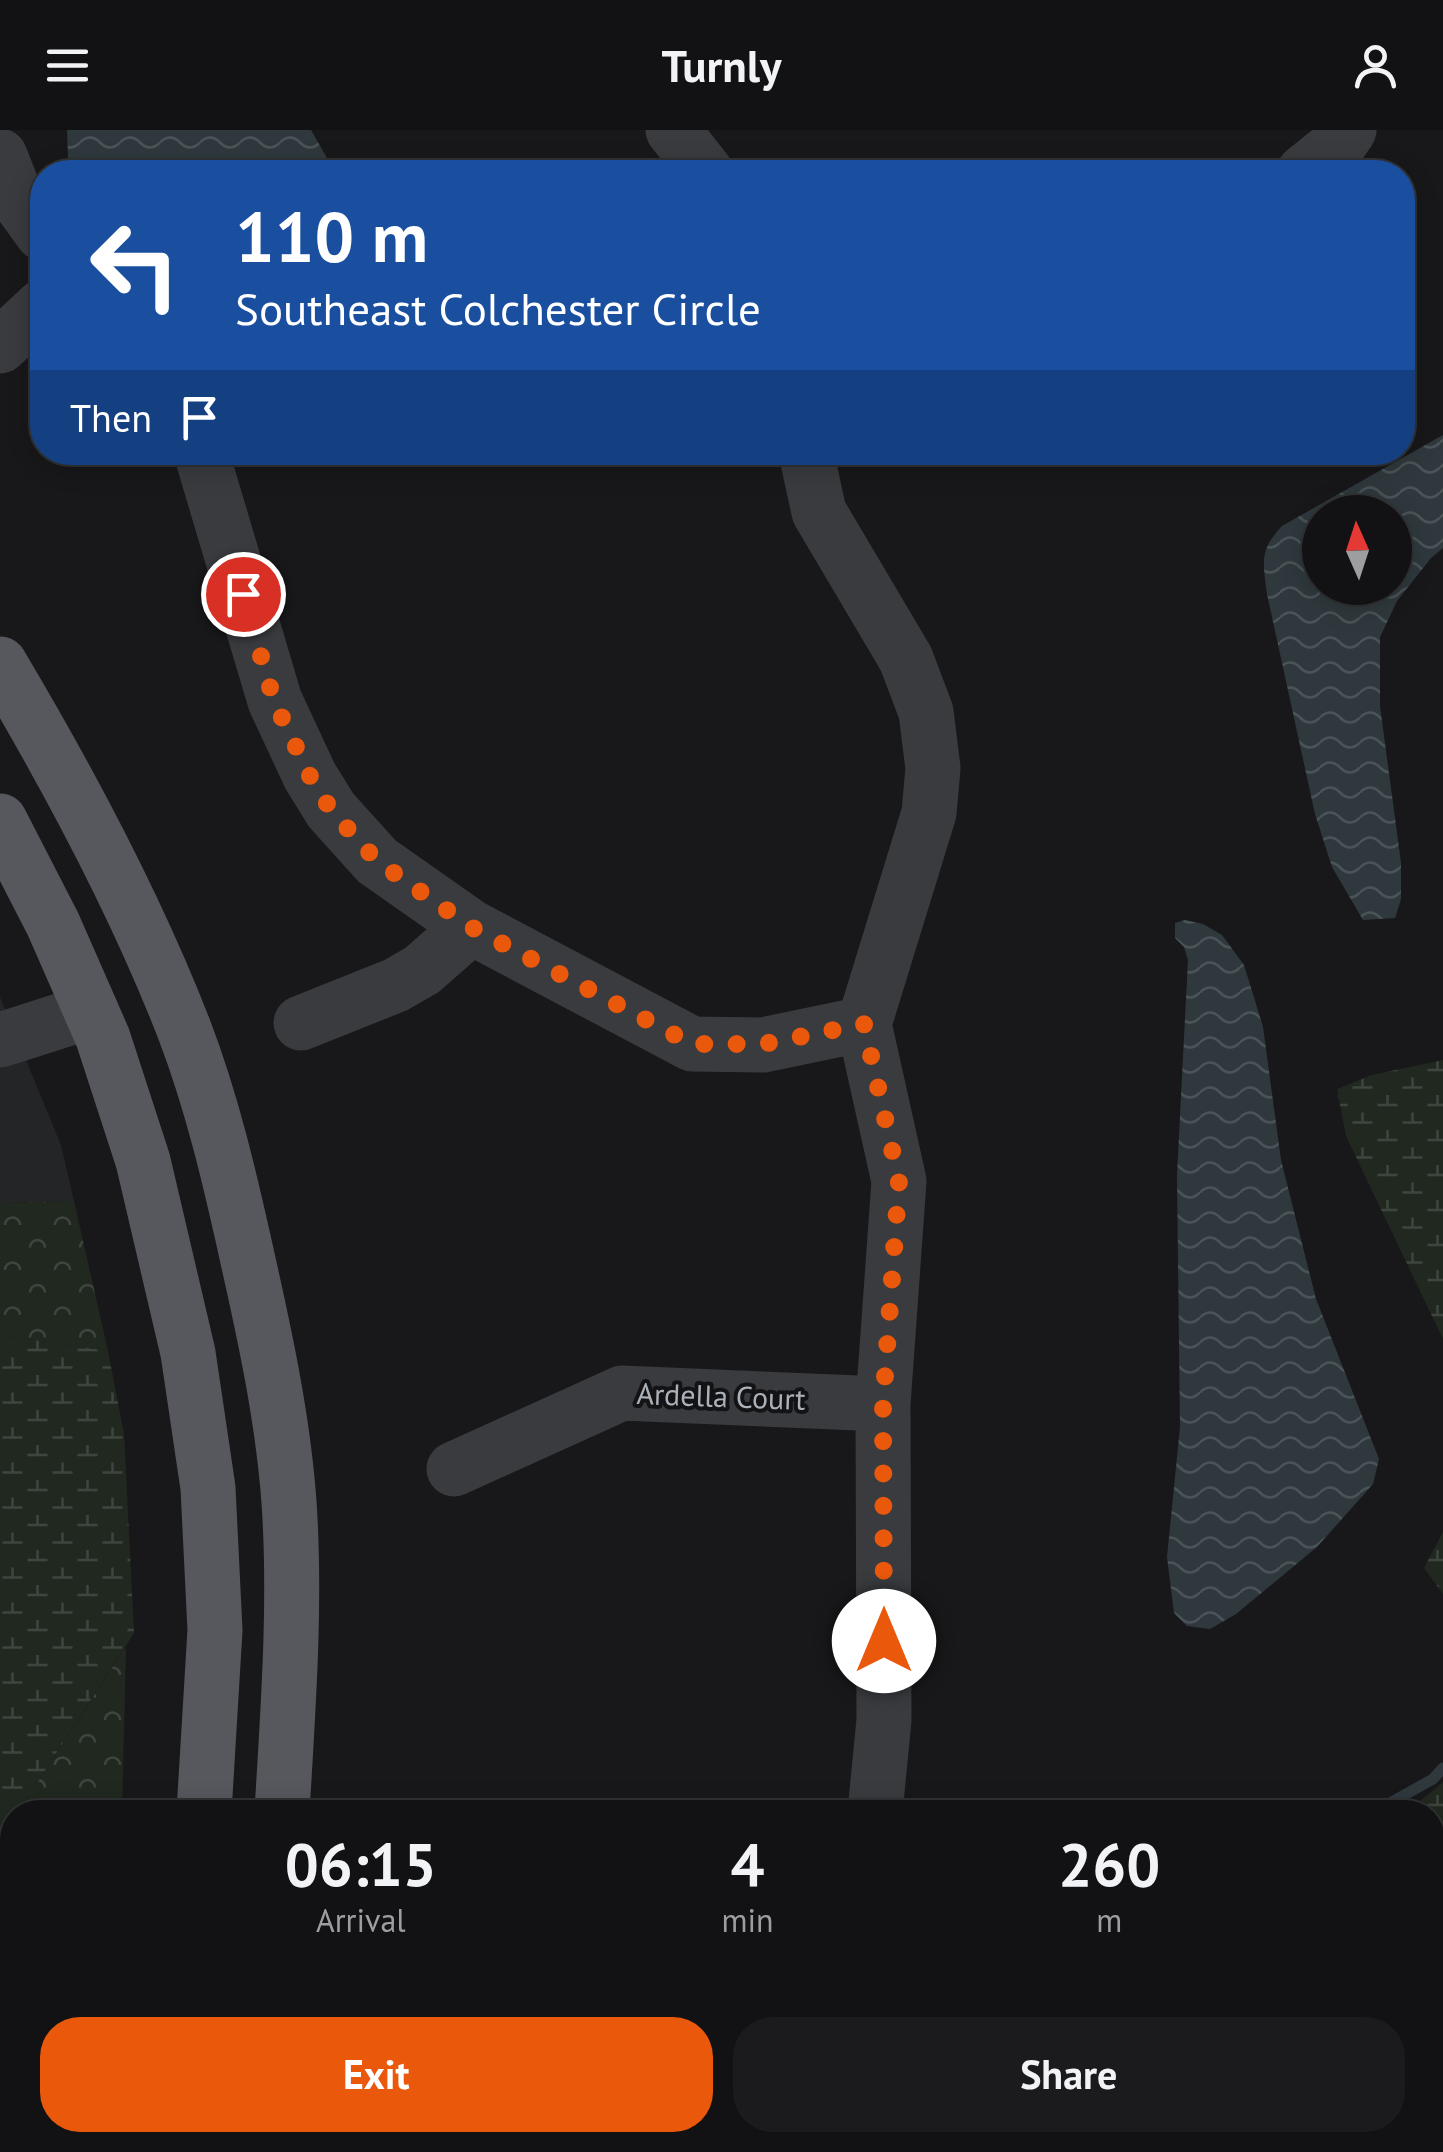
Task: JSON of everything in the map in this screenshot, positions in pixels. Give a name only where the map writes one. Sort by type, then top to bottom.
[{"type":"main road","points":[[0,664],[48,746],[127,902],[184,1030],[224,1155],[269,1352],[288,1501],[291,1652],[283,1800]]},
{"type":"main road","points":[[0,821],[92,1011],[143,1161],[188,1354],[208,1488],[215,1630],[205,1800]]},
{"type":"street","points":[[673,130],[697,160]]},
{"type":"street","points":[[1319,160],[1340,144],[1349,130]]},
{"type":"street","points":[[0,156],[16,197],[30,216]]},
{"type":"street","points":[[0,346],[30,318]]},
{"type":"street","points":[[205,465],[274,701],[331,810],[377,861],[471,927],[692,1044],[763,1044],[864,1024]]},
{"type":"street","points":[[809,465],[820,512],[906,659],[926,712],[933,768],[929,813],[864,1024],[899,1181],[883,1404],[884,1720],[876,1800]]},
{"type":"street","points":[[301,1023],[396,985],[422,970],[471,927]]},
{"type":"street","points":[[0,1040],[92,1011]]},
{"type":"street","name":"Ardella Court","points":[[454,1469],[622,1393],[883,1404]]},
{"type":"shaded area","points":[[0,997],[61,1145],[74,1201],[0,1203]]},
{"type":"green space","points":[[1443,1060],[1443,1339],[1346,1136],[1337,1089],[1372,1075]]},
{"type":"green space","points":[[74,1201],[108,1351],[0,1335],[0,1203]]},
{"type":"green space","points":[[0,1335],[108,1351],[124,1434],[134,1633],[26,1800],[0,1800]]},
{"type":"green space","points":[[1443,1532],[1443,1594],[1424,1568]]},
{"type":"green space","points":[[126,1646],[122,1800],[26,1800]]},
{"type":"green space","points":[[1443,1782],[1443,1800],[1421,1800]]},
{"type":"water","points":[[67,130],[311,130],[328,160],[69,160]]},
{"type":"water","points":[[1443,435],[1443,548],[1412,582],[1412,495],[1337,495],[1390,465],[1415,465],[1415,451]]},
{"type":"water","points":[[1302,515],[1302,605],[1395,605],[1380,637],[1380,706],[1401,863],[1401,899],[1395,918],[1363,920],[1332,867],[1315,814],[1267,594],[1266,550],[1282,526]]},
{"type":"water","points":[[1185,920],[1203,924],[1222,935],[1244,965],[1263,1027],[1281,1160],[1316,1299],[1379,1459],[1373,1484],[1317,1547],[1236,1614],[1210,1629],[1187,1626],[1174,1613],[1167,1557],[1180,1427],[1177,1175],[1188,960],[1184,947],[1175,938],[1175,923]]},
{"type":"waterway","points":[[1395,1800],[1433,1779],[1443,1768]]},
{"type":"route","points":[[243,594],[274,701],[331,810],[377,861],[471,927],[692,1044],[763,1044],[864,1024],[899,1181],[883,1404],[884,1641]]}]
